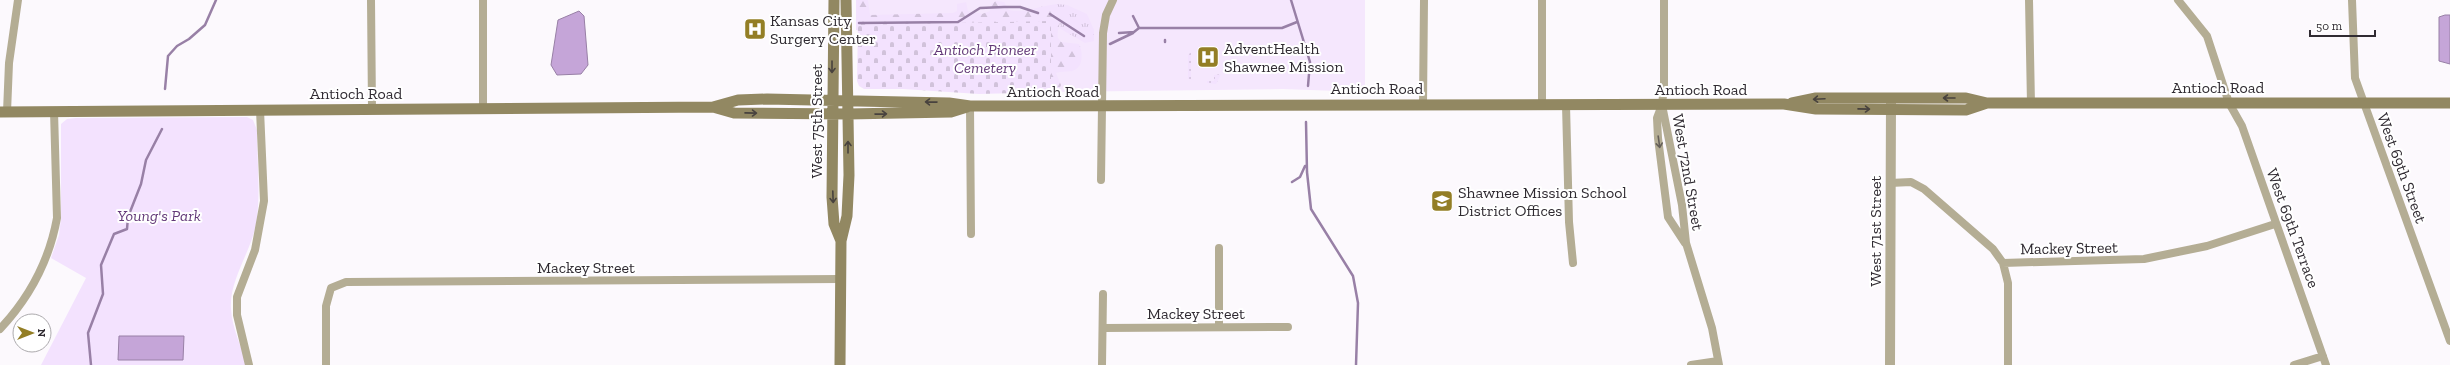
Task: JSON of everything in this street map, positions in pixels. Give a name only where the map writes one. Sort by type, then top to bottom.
[{"type":"main road","name":"West 75th Street","points":[[834,0],[832,100],[833,204],[834,224],[840,241]]},
{"type":"main road","name":"West 75th Street","points":[[840,365],[840,241],[846,216],[848,114],[846,0]]},
{"type":"main road","name":"Antioch Road","points":[[1784,104],[1816,98],[1966,98],[1987,104],[2450,103]]},
{"type":"main road","name":"Antioch Road","points":[[4,112],[712,107],[738,100],[832,100],[949,103],[970,106],[1102,107],[1784,104],[1816,109],[1890,110],[1966,110],[1987,104]]},
{"type":"main road","name":"Antioch Road","points":[[712,107],[734,113],[848,114],[951,112],[970,106]]},
{"type":"street","points":[[4,112],[18,0]]},
{"type":"street","points":[[371,0],[372,109]]},
{"type":"street","points":[[483,0],[483,108]]},
{"type":"street","points":[[1101,180],[1103,33],[1106,15],[1113,0]]},
{"type":"street","points":[[1423,105],[1424,0]]},
{"type":"street","points":[[1542,0],[1542,104]]},
{"type":"street","name":"West 72nd Street","points":[[1664,0],[1664,86],[1662,105],[1657,118],[1668,218],[1686,244]]},
{"type":"street","points":[[2030,0],[2031,104]]},
{"type":"street","name":"West 69th Terrace","points":[[2178,0],[2207,36],[2229,103],[2242,126],[2275,224],[2326,365]]},
{"type":"street","name":"West 69th Street","points":[[2352,0],[2354,71],[2363,103],[2450,341]]},
{"type":"street","name":"West 71st Street","points":[[1890,365],[1891,98]]},
{"type":"street","points":[[1566,105],[1568,214],[1573,263]]},
{"type":"street","name":"West 72nd Street","points":[[1662,105],[1682,205],[1686,244],[1712,328],[1718,363]]},
{"type":"street","points":[[970,106],[972,234]]},
{"type":"street","points":[[249,365],[237,315],[237,297],[255,250],[264,201],[260,110]]},
{"type":"street","points":[[0,329],[21,305],[41,272],[55,230],[57,218],[54,111]]},
{"type":"street","name":"Mackey Street","points":[[1890,183],[1911,182],[1924,189],[1993,249],[2003,263],[2144,259],[2207,246],[2275,224]]},
{"type":"street","points":[[1219,248],[1219,326]]},
{"type":"street","points":[[2003,263],[2008,283],[2008,365]]},
{"type":"street","name":"Mackey Street","points":[[326,365],[326,306],[334,287],[346,282],[840,279]]},
{"type":"street","points":[[1102,365],[1103,294]]},
{"type":"street","name":"Mackey Street","points":[[1103,328],[1219,326],[1288,327]]},
{"type":"street","points":[[2294,365],[2323,356]]},
{"type":"street","points":[[1691,365],[1718,363]]},
{"type":"shaded area","name":"AdventHealth Shawnee Mission","points":[[857,0],[1365,0],[1365,92],[1283,89],[1051,92],[858,25]]},
{"type":"shaded area","points":[[579,11],[584,16],[588,65],[581,74],[557,75],[551,65],[558,20]]},
{"type":"shaded area","points":[[2450,15],[2450,64],[2439,61],[2439,17]]},
{"type":"shaded area","points":[[119,336],[184,336],[183,360],[118,360]]},
{"type":"green space","points":[[856,0],[868,0],[870,15],[953,13],[957,11],[957,4],[966,2],[968,11],[982,14],[990,11],[991,4],[996,1],[1004,2],[1009,10],[1015,11],[1051,5],[1059,12],[1060,16],[1058,38],[1061,42],[1079,44],[1082,55],[1081,63],[1079,67],[1072,71],[1056,73],[1061,85],[1058,92],[1044,93],[856,30]]},
{"type":"green space","points":[[1051,5],[1067,5],[1087,14],[1094,30],[1094,41],[1085,43],[1059,28],[1061,26]]},
{"type":"green space","name":"Antioch Pioneer Cemetery","points":[[1051,21],[1051,92],[979,94],[903,89],[864,89],[859,86],[857,81],[858,25]]},
{"type":"green space","points":[[1191,52],[1191,79],[1195,80],[1188,79],[1188,55]]},
{"type":"green space","points":[[1221,74],[1216,84],[1207,83],[1207,81],[1214,81],[1214,75]]},
{"type":"green space","name":"Young's Park","points":[[247,117],[253,120],[257,130],[259,190],[256,224],[250,245],[233,287],[231,298],[233,324],[246,365],[41,365],[47,353],[52,353],[52,344],[86,278],[51,258],[59,235],[61,218],[61,124],[67,119]]},
{"type":"waterway","points":[[165,89],[168,56],[177,46],[189,39],[205,25],[216,0]]},
{"type":"waterway","points":[[1291,0],[1310,62],[1308,86]]},
{"type":"waterway","points":[[859,23],[958,22],[980,8],[1020,7],[1038,13]]},
{"type":"waterway","points":[[1050,14],[1084,36]]},
{"type":"waterway","points":[[1133,16],[1139,28]]},
{"type":"waterway","points":[[1119,33],[1134,32],[1139,28],[1282,28],[1297,22]]},
{"type":"waterway","points":[[1110,44],[1133,33]]},
{"type":"waterway","points":[[1306,122],[1307,172],[1311,209],[1353,276],[1358,303],[1356,365]]},
{"type":"waterway","points":[[91,365],[88,333],[103,294],[101,265],[114,234],[127,229],[128,217],[141,184],[146,160],[162,129]]},
{"type":"waterway","points":[[1292,182],[1300,177],[1305,166]]},
{"type":"place","name":"Kansas City Surgery Center","points":[[755,29]]},
{"type":"place","name":"AdventHealth Shawnee Mission","points":[[1208,57]]},
{"type":"place","name":"Shawnee Mission School District Offices","points":[[1442,201]]}]
